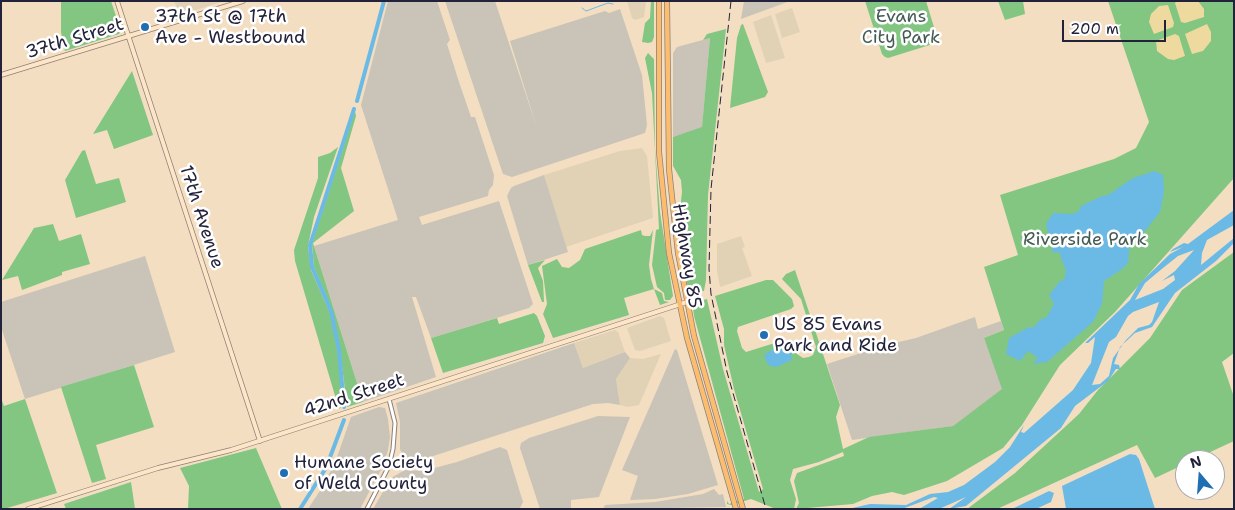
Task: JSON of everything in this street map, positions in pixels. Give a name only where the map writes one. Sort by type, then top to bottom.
[{"type":"highway","name":"Highway 85","points":[[659,1],[661,172],[666,232],[679,304],[735,506]]},
{"type":"highway","name":"Highway 85","points":[[668,1],[669,169],[675,230],[686,302],[743,509]]},
{"type":"main road","name":"17th Avenue","points":[[117,1],[260,441]]},
{"type":"main road","name":"37th Street","points":[[1,75],[243,1]]},
{"type":"main road","name":"42nd Street","points":[[28,509],[158,468],[208,457],[260,441],[686,302]]},
{"type":"street","points":[[367,509],[386,473],[394,449],[395,423],[388,399]]},
{"type":"shaded area","points":[[174,1],[224,1],[180,15]]},
{"type":"shaded area","points":[[388,1],[437,1],[450,40],[447,44],[459,82],[471,117],[475,117],[494,175],[493,185],[489,190],[488,196],[419,217],[422,225],[499,201],[533,304],[529,308],[431,338],[416,297],[412,297],[436,377],[363,402],[314,246],[398,220],[361,105]]},
{"type":"shaded area","points":[[445,1],[495,1],[537,128],[510,41],[605,11],[609,13],[620,9],[642,75],[647,125],[645,133],[512,177],[503,174]]},
{"type":"shaded area","points":[[627,1],[646,1],[644,17],[635,20],[632,18]]},
{"type":"shaded area","points":[[744,1],[790,1],[741,19]]},
{"type":"shaded area","points":[[792,8],[800,32],[782,38],[775,14]]},
{"type":"shaded area","points":[[771,15],[785,58],[766,63],[753,22]]},
{"type":"shaded area","points":[[710,38],[702,128],[673,137],[673,53],[677,47]]},
{"type":"shaded area","points":[[642,148],[647,156],[653,218],[566,247],[544,175],[620,151]]},
{"type":"shaded area","points":[[544,175],[568,252],[528,265],[507,196],[514,186]]},
{"type":"shaded area","points":[[741,236],[745,247],[742,248],[752,276],[720,287],[717,271],[717,244]]},
{"type":"shaded area","points":[[145,256],[175,352],[25,399],[1,327],[1,302]]},
{"type":"shaded area","points":[[660,316],[664,318],[671,341],[640,351],[635,350],[627,328]]},
{"type":"shaded area","points":[[975,317],[978,329],[1001,321],[1004,330],[984,338],[1003,389],[953,426],[852,440],[827,364],[886,345],[916,338]]},
{"type":"shaded area","points":[[615,330],[618,332],[625,352],[583,368],[574,343]]},
{"type":"shaded area","points":[[574,343],[583,368],[625,352],[630,358],[616,379],[620,405],[608,403],[593,404],[421,460],[409,459],[402,454],[400,449],[400,422],[396,403]]},
{"type":"shaded area","points":[[675,349],[677,350],[718,485],[688,494],[655,499],[630,500],[638,476],[622,470]]},
{"type":"shaded area","points":[[661,354],[639,405],[628,407],[620,405],[616,379],[630,358],[643,359]]},
{"type":"shaded area","points":[[379,407],[385,408],[388,419],[390,437],[388,450],[382,468],[360,509],[308,509],[323,486],[336,460],[351,417]]},
{"type":"shaded area","points":[[598,416],[630,417],[599,497],[571,500],[571,509],[540,509],[520,448],[521,443],[529,438]]},
{"type":"shaded area","points":[[500,447],[507,450],[523,502],[520,508],[373,509],[391,478],[405,470],[423,471],[457,462]]},
{"type":"shaded area","points":[[714,489],[719,495],[723,494],[726,507],[603,509],[605,505],[655,502],[703,494]]},
{"type":"green space","points":[[61,1],[111,1],[121,31],[119,34],[65,51],[61,32]]},
{"type":"green space","points":[[651,1],[654,1],[654,37],[652,42],[648,43],[642,42],[645,23],[650,18]]},
{"type":"green space","name":"Evans City Park","points":[[865,1],[926,1],[937,40],[933,44],[888,58],[885,57],[882,54]]},
{"type":"green space","points":[[998,1],[1023,1],[1025,14],[1005,20]]},
{"type":"green space","name":"Riverside Park","points":[[1108,1],[1234,1],[1234,178],[1115,312],[1060,365],[1022,425],[1003,448],[947,481],[904,495],[892,492],[872,496],[853,504],[796,509],[799,503],[794,481],[797,473],[844,456],[843,452],[819,462],[793,469],[790,480],[796,499],[794,509],[776,509],[751,499],[731,505],[727,504],[727,501],[729,504],[744,499],[694,316],[693,308],[696,302],[707,299],[723,369],[759,492],[763,489],[734,389],[724,345],[724,329],[715,296],[766,280],[773,280],[792,299],[794,306],[791,309],[738,327],[737,331],[742,348],[746,352],[778,342],[780,347],[793,343],[797,354],[803,358],[809,357],[813,355],[816,347],[801,299],[782,279],[786,274],[795,270],[840,405],[836,417],[843,449],[869,437],[953,426],[1002,389],[984,338],[1004,330],[984,267],[1018,255],[1000,195],[1114,159],[1136,148],[1149,122]]},
{"type":"green space","points":[[743,24],[768,92],[765,97],[730,108],[737,38]]},
{"type":"green space","points":[[726,29],[708,195],[706,280],[704,291],[691,293],[688,289],[678,228],[682,192],[681,180],[673,166],[673,137],[702,127],[710,38],[703,40],[707,34]]},
{"type":"green space","points":[[648,53],[654,59],[655,149],[660,212],[673,296],[670,300],[665,300],[664,293],[657,287],[652,265],[656,230],[659,229],[652,93],[645,58]]},
{"type":"green space","points":[[132,71],[153,135],[114,149],[107,130],[93,134]]},
{"type":"green space","points":[[355,111],[356,116],[341,168],[354,211],[313,243],[363,402],[347,407],[340,349],[332,310],[314,267],[312,244]]},
{"type":"green space","points":[[338,147],[314,217],[308,246],[311,270],[330,313],[338,353],[343,406],[339,409],[295,261],[294,250],[318,178],[318,157],[330,153]]},
{"type":"green space","points":[[85,150],[96,184],[119,178],[126,202],[76,218],[65,180],[82,151]]},
{"type":"green space","points":[[53,224],[59,241],[81,234],[90,264],[62,272],[62,275],[22,290],[18,276],[2,280],[34,228]]},
{"type":"green space","points":[[641,230],[642,235],[650,236],[653,230],[649,265],[654,289],[624,298],[629,315],[553,338],[543,314],[547,304],[542,266],[557,259],[562,267],[569,268],[580,260],[585,249]]},
{"type":"green space","points":[[1234,252],[1234,353],[1222,362],[1234,397],[1234,441],[1215,450],[1175,450],[1175,469],[1155,478],[1137,445],[997,509],[967,509],[1015,473],[1079,414],[1098,390],[1150,338],[1182,290]]},
{"type":"green space","points":[[545,260],[538,268],[543,281],[544,302],[542,302],[528,265]]},
{"type":"green space","points":[[654,289],[662,293],[664,301],[669,302],[660,305]]},
{"type":"green space","points":[[534,313],[545,336],[543,343],[443,373],[431,338],[497,318],[499,324]]},
{"type":"green space","points":[[134,365],[154,427],[96,445],[106,479],[92,483],[61,387]]},
{"type":"green space","points":[[1,398],[4,406],[25,399],[57,493],[4,509],[1,509]]},
{"type":"green space","points":[[256,448],[282,509],[188,509],[189,486],[180,468]]},
{"type":"green space","points":[[131,482],[135,509],[66,509],[64,504]]},
{"type":"sand","points":[[1177,1],[1198,1],[1204,9],[1204,17],[1185,23],[1181,22],[1175,3]]},
{"type":"sand","points":[[1168,5],[1174,23],[1173,27],[1154,34],[1149,22],[1151,14],[1159,6]]},
{"type":"sand","points":[[1207,24],[1211,32],[1211,41],[1203,51],[1192,54],[1185,34]]},
{"type":"sand","points":[[1175,34],[1179,36],[1185,56],[1174,60],[1168,59],[1157,51],[1156,41]]},
{"type":"water","points":[[1155,171],[1163,175],[1164,192],[1160,212],[1141,236],[1130,241],[1128,263],[1104,281],[1102,304],[1093,322],[1047,362],[1033,364],[1038,358],[1028,351],[1020,361],[1006,354],[1009,338],[1027,328],[1034,327],[1041,319],[1046,318],[1054,304],[1049,295],[1060,281],[1064,280],[1066,271],[1059,252],[1053,253],[1046,224],[1053,213],[1071,214],[1078,212],[1081,206],[1108,195],[1133,178]]},
{"type":"water","points":[[1234,210],[1234,225],[1207,240],[1202,253],[1201,265],[1234,238],[1234,243],[1216,261],[1175,293],[1152,327],[1135,333],[1123,344],[1138,328],[1149,325],[1152,322],[1159,302],[1133,312],[1128,316],[1116,337],[1109,342],[1092,385],[1100,384],[1109,376],[1113,358],[1119,350],[1114,364],[1119,365],[1120,369],[1116,369],[1108,381],[1075,406],[1061,428],[966,506],[949,509],[966,497],[939,509],[919,509],[938,498],[934,497],[902,509],[848,509],[870,504],[906,505],[930,494],[948,492],[964,485],[995,462],[1010,447],[1024,425],[1021,432],[1024,433],[1073,390],[1091,363],[1095,337],[1088,343],[1085,343],[1130,300],[1139,284],[1170,254],[1183,247],[1170,252],[1173,249],[1184,243],[1188,244]],"holes":[[[1194,250],[1175,271],[1162,281],[1174,275],[1175,280],[1163,289],[1135,300],[1145,283],[1178,256]]]},
{"type":"water","points":[[775,348],[791,352],[792,360],[776,367],[768,365],[764,355]]},
{"type":"water","points":[[1130,454],[1136,455],[1139,459],[1155,509],[1066,509],[1062,486]]},
{"type":"water","points":[[1049,491],[1054,493],[1051,502],[1036,509],[1012,509]]},
{"type":"waterway","points":[[357,101],[384,1]]},
{"type":"waterway","points":[[582,8],[586,11],[608,3],[613,4]]},
{"type":"waterway","points":[[344,407],[339,350],[331,311],[312,267],[310,245],[354,109]]},
{"type":"waterway","points":[[300,509],[326,468],[344,420]]},
{"type":"railway","points":[[731,1],[711,189],[709,269],[711,294],[727,372],[766,509]]},
{"type":"place","name":"37th St @ 17th Ave - Westbound","points":[[145,27]]},
{"type":"place","name":"US 85 Evans Park and Ride","points":[[764,335]]},
{"type":"place","name":"Humane Society of Weld County","points":[[284,473]]}]
